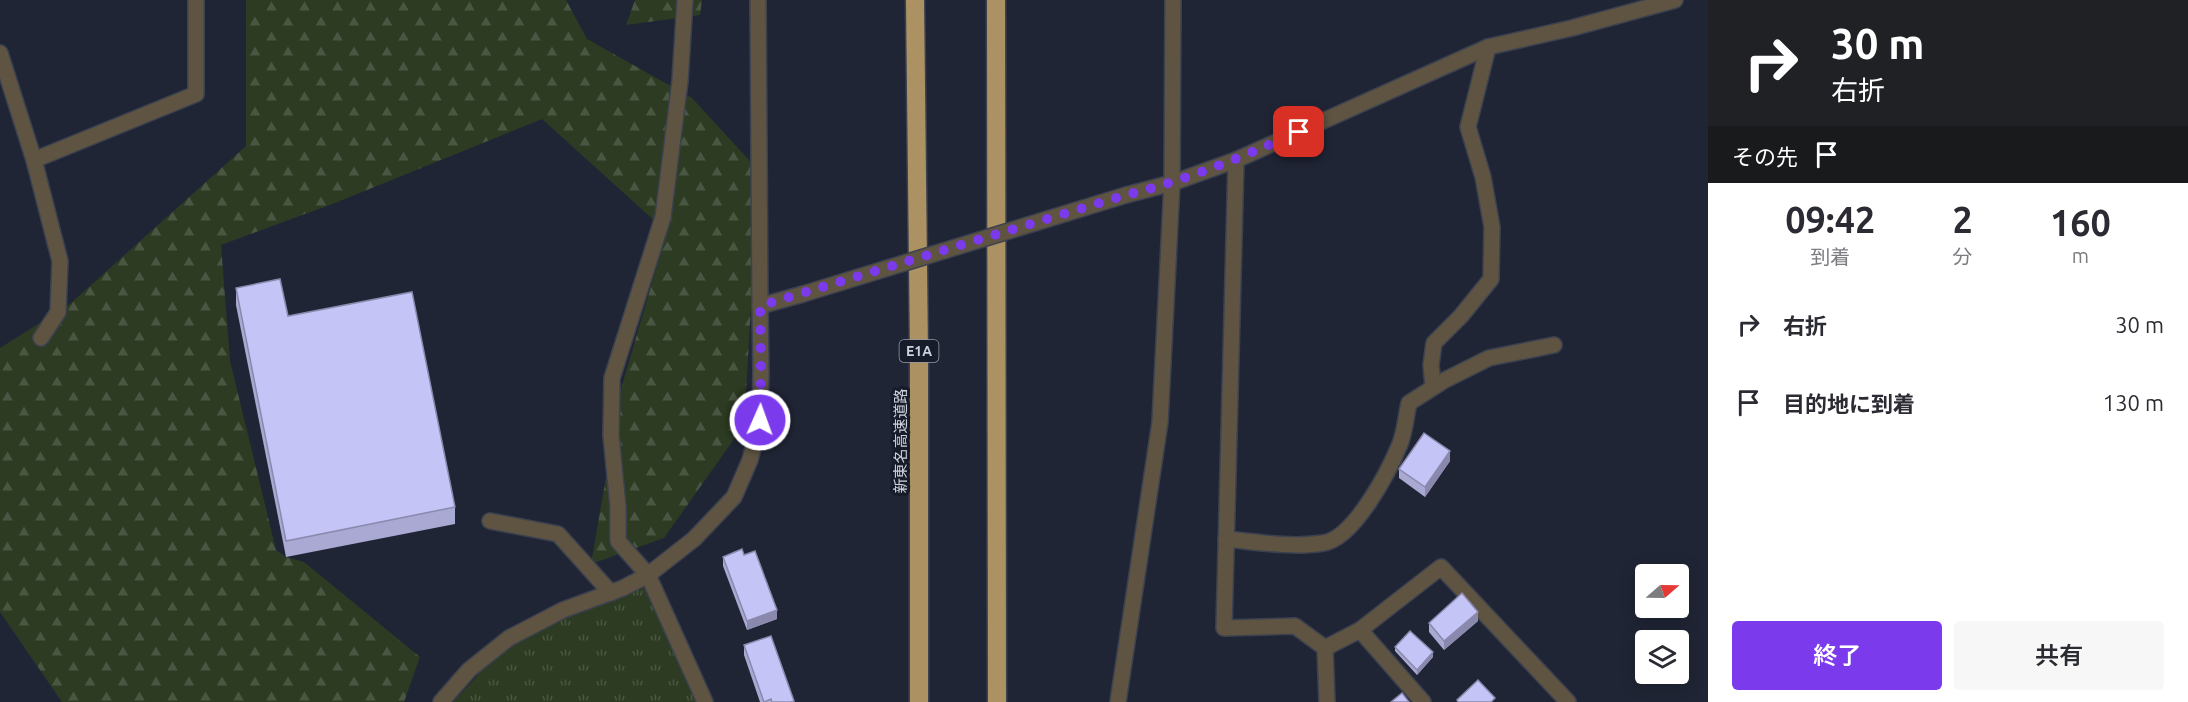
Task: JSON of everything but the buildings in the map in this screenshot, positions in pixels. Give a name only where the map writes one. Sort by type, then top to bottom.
[{"type":"highway","name":"新東名高速道路","points":[[915,0],[919,365],[919,702]]},
{"type":"highway","points":[[996,0],[997,702]]},
{"type":"street","points":[[34,160],[196,94],[196,0]]},
{"type":"street","points":[[686,0],[680,81],[663,218],[612,378],[611,435],[618,507],[618,541],[648,575],[705,702]]},
{"type":"street","points":[[441,702],[469,670],[509,638],[562,610],[611,593],[648,575],[694,539],[734,497],[750,460],[760,420],[758,0]]},
{"type":"street","points":[[1118,702],[1160,422],[1172,183],[1173,0]]},
{"type":"street","points":[[760,306],[1172,183],[1236,160],[1488,47],[1572,28],[1675,0]]},
{"type":"street","points":[[1433,387],[1431,365],[1434,343],[1461,316],[1491,279],[1492,227],[1483,177],[1468,127],[1488,47]]},
{"type":"street","points":[[0,53],[34,160],[60,261],[58,312],[41,338]]},
{"type":"street","points":[[1236,160],[1224,628],[1295,626],[1325,648]]},
{"type":"street","points":[[1226,539],[1281,544],[1325,543],[1347,531],[1381,482],[1401,442],[1409,403],[1433,387],[1490,358],[1554,345]]},
{"type":"street","points":[[490,521],[558,534],[611,593]]},
{"type":"street","points":[[1325,648],[1360,630],[1441,567],[1568,702]]},
{"type":"street","points":[[1360,630],[1423,702]]},
{"type":"street","points":[[1325,648],[1327,702]]},
{"type":"green space","points":[[246,0],[566,0],[587,39],[692,98],[759,171],[744,425],[664,538],[591,564],[606,477],[613,416],[667,232],[542,119],[335,203],[221,245],[230,361],[276,550],[286,557],[304,562],[420,657],[404,702],[62,702],[0,612],[0,348],[70,304],[246,146]]},
{"type":"green space","points":[[635,0],[702,0],[700,15],[626,25]]},
{"type":"green space","points":[[648,575],[705,702],[453,702],[516,634]]},
{"type":"route","points":[[760,420],[760,306],[1172,183],[1236,160],[1299,132]]}]
